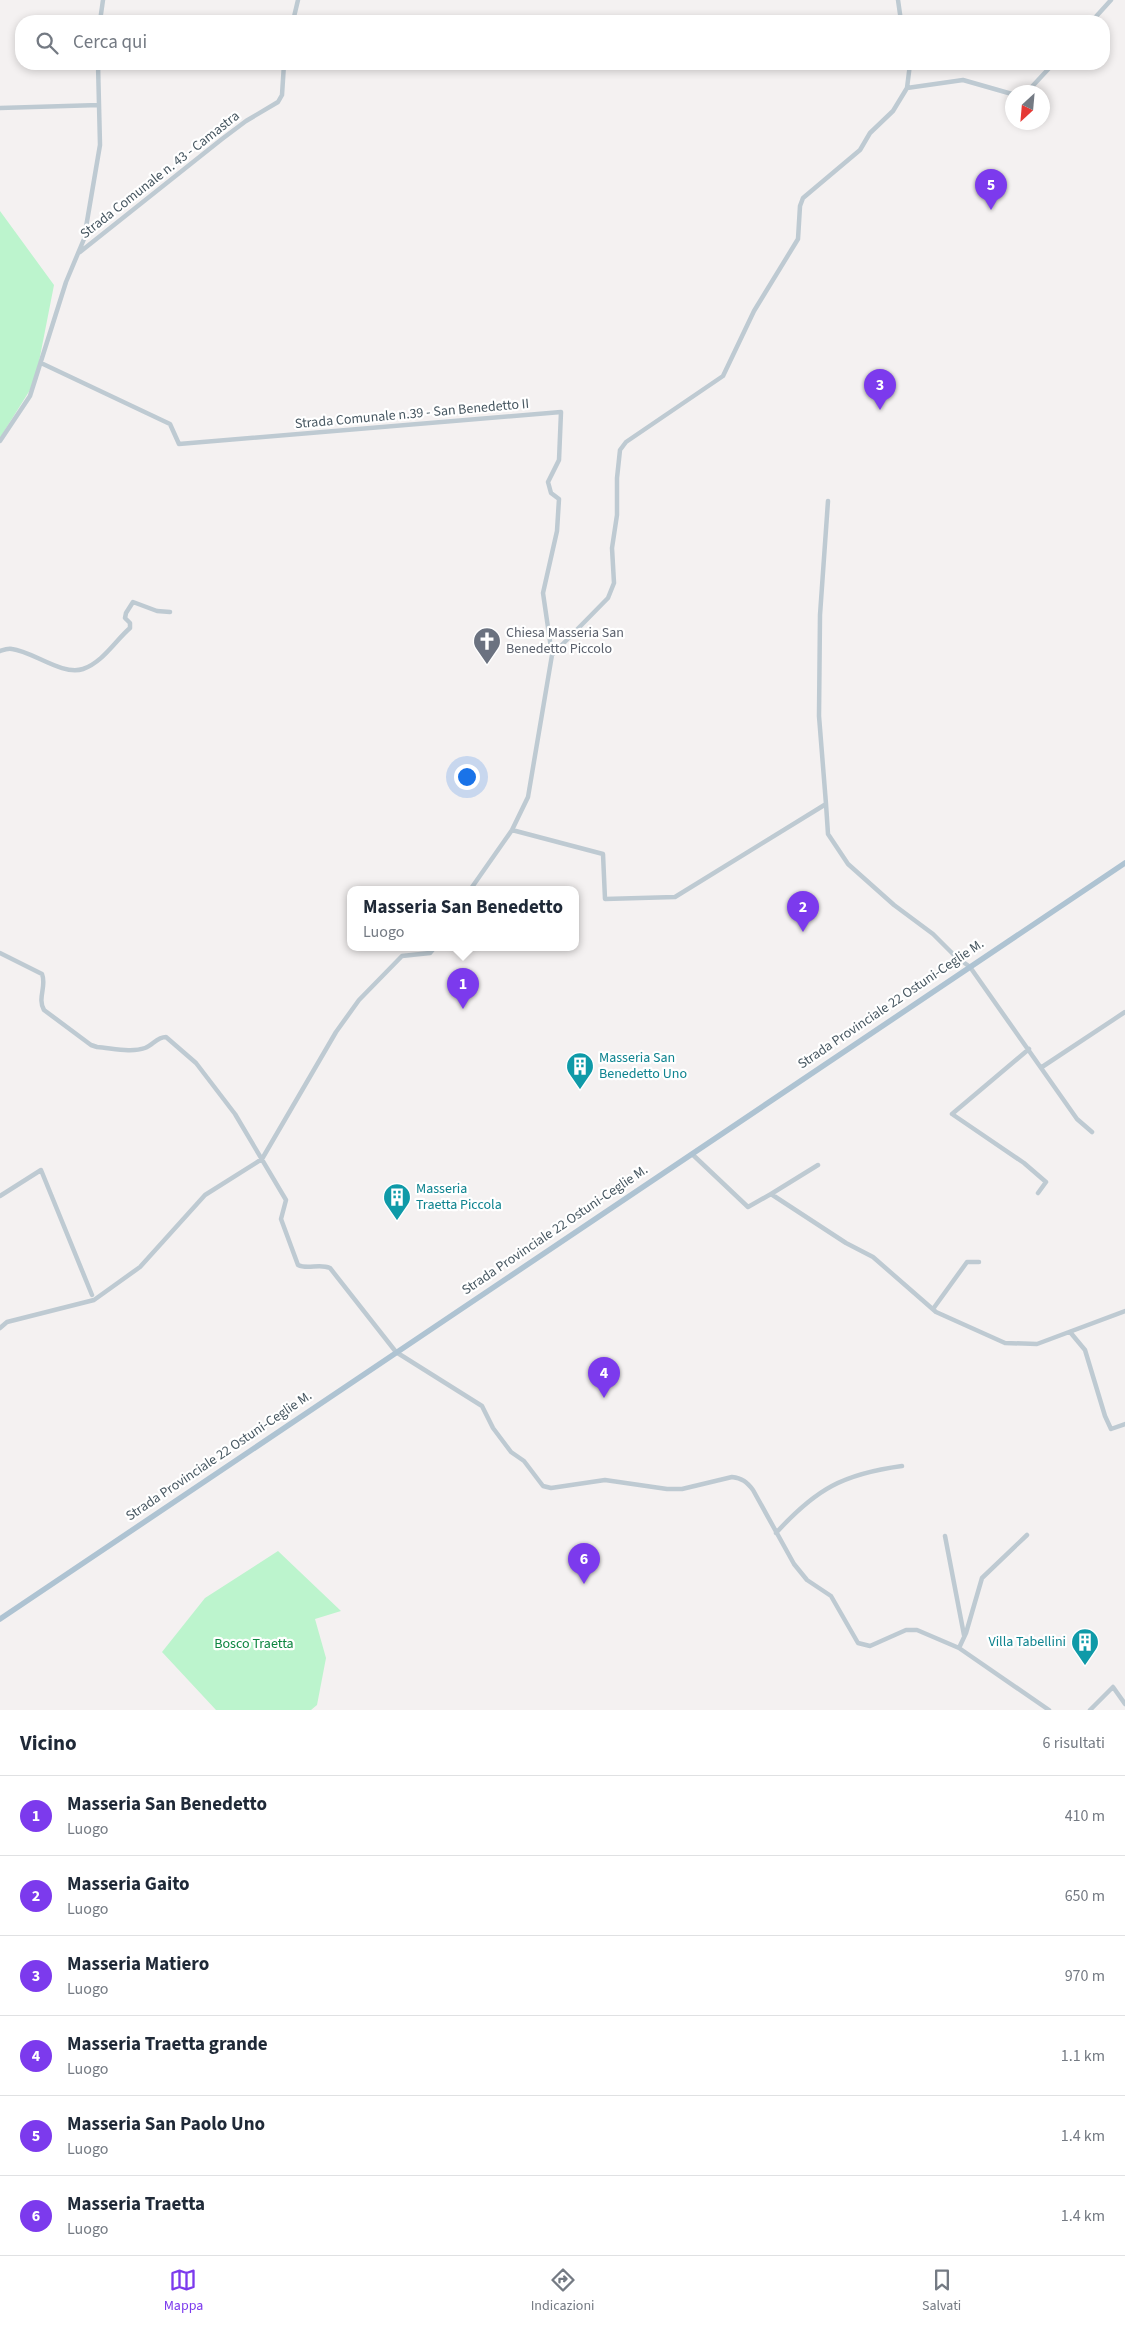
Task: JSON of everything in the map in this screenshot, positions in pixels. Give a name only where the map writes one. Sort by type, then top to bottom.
[{"type":"main road","name":"Strada Provinciale 22 Ostuni-Ceglie M.","points":[[0,1619],[1125,863]]},
{"type":"street","points":[[101,15],[103,0]]},
{"type":"street","points":[[294,15],[298,0]]},
{"type":"street","points":[[898,0],[900,15]]},
{"type":"street","points":[[1097,15],[1111,0]]},
{"type":"street","points":[[0,441],[30,396],[66,282],[84,239],[98,162],[98,70]]},
{"type":"street","name":"Strada Comunale n. 43 - Camastra","points":[[78,253],[222,139],[281,99],[283,70]]},
{"type":"street","points":[[473,886],[512,830],[528,797],[552,654],[608,598],[614,583],[612,548],[617,515],[617,478],[620,450],[626,442],[723,376],[754,311],[798,239],[800,206],[803,198],[860,150],[870,133],[892,111],[907,88],[909,70]]},
{"type":"street","points":[[1034,85],[1047,70]]},
{"type":"street","points":[[907,88],[962,80],[1005,92]]},
{"type":"street","points":[[0,108],[99,105]]},
{"type":"street","points":[[84,239],[87,243],[91,242]]},
{"type":"street","name":"Strada Comunale n.39 - San Benedetto II","points":[[41,363],[170,424],[179,444],[561,412],[559,460],[548,482],[551,492],[559,499],[557,531],[543,593],[552,654]]},
{"type":"street","points":[[828,501],[820,615],[819,716],[828,834],[848,864],[894,905],[933,934],[955,956],[970,967],[1077,1119],[1092,1132]]},
{"type":"street","points":[[0,651],[11,649],[64,668],[82,669],[106,654],[114,642],[130,628],[130,623],[125,618],[126,613],[134,602],[157,611],[170,612]]},
{"type":"street","points":[[512,830],[603,854],[605,899],[675,897],[826,804]]},
{"type":"street","points":[[0,1328],[7,1322],[94,1300],[140,1267],[205,1195],[262,1159],[336,1032],[358,1000],[402,956],[430,953],[432,951]]},
{"type":"street","points":[[0,953],[42,974],[44,978],[41,1002],[44,1010],[91,1045],[136,1050],[146,1048],[160,1037],[170,1040],[196,1064],[235,1114],[286,1200],[281,1219],[298,1266],[303,1268],[324,1265],[330,1268],[396,1352],[482,1406],[493,1428],[511,1452],[524,1461],[543,1486],[550,1488],[605,1480],[667,1489],[682,1489],[732,1476],[739,1477],[746,1481],[753,1490],[794,1564],[807,1580],[831,1596],[858,1643],[870,1646],[906,1630],[917,1630],[959,1648],[1049,1710]]},
{"type":"street","points":[[1042,1067],[1125,1012]]},
{"type":"street","points":[[1029,1049],[952,1114],[1024,1163],[1046,1182],[1038,1193]]},
{"type":"street","points":[[692,1154],[748,1207],[818,1165]]},
{"type":"street","points":[[0,1196],[41,1170],[92,1295]]},
{"type":"street","points":[[771,1194],[846,1243],[874,1257],[933,1309],[1004,1343],[1037,1344],[1125,1311]]},
{"type":"street","points":[[933,1309],[967,1262],[979,1262]]},
{"type":"street","points":[[1070,1332],[1085,1350],[1105,1416],[1111,1429],[1125,1424]]},
{"type":"street","points":[[776,1534],[807,1502],[837,1483],[861,1473],[902,1466]]},
{"type":"street","points":[[959,1648],[982,1578],[1027,1535]]},
{"type":"street","points":[[945,1536],[964,1637]]},
{"type":"street","points":[[1090,1710],[1113,1687],[1125,1704]]},
{"type":"green space","points":[[0,211],[54,285],[35,382],[0,438]]},
{"type":"green space","name":"Bosco Traetta","points":[[278,1551],[341,1611],[315,1619],[326,1658],[317,1705],[311,1710],[216,1710],[162,1652],[205,1598]]},
{"type":"place","name":"Masseria San Paolo Uno","points":[[991,210]]},
{"type":"place","name":"Masseria Matiero","points":[[880,410]]},
{"type":"place","name":"Chiesa Masseria San Benedetto Piccolo","points":[[487,665]]},
{"type":"place","name":"Masseria Gaito","points":[[803,932]]},
{"type":"place","name":"Masseria San Benedetto","points":[[463,1009]]},
{"type":"place","name":"Masseria San Benedetto Uno","points":[[580,1090]]},
{"type":"place","name":"Masseria Traetta Piccola","points":[[397,1221]]},
{"type":"place","name":"Masseria Traetta grande","points":[[604,1398]]},
{"type":"place","name":"Masseria Traetta","points":[[584,1584]]},
{"type":"place","name":"Villa Tabellini","points":[[1085,1666]]}]
